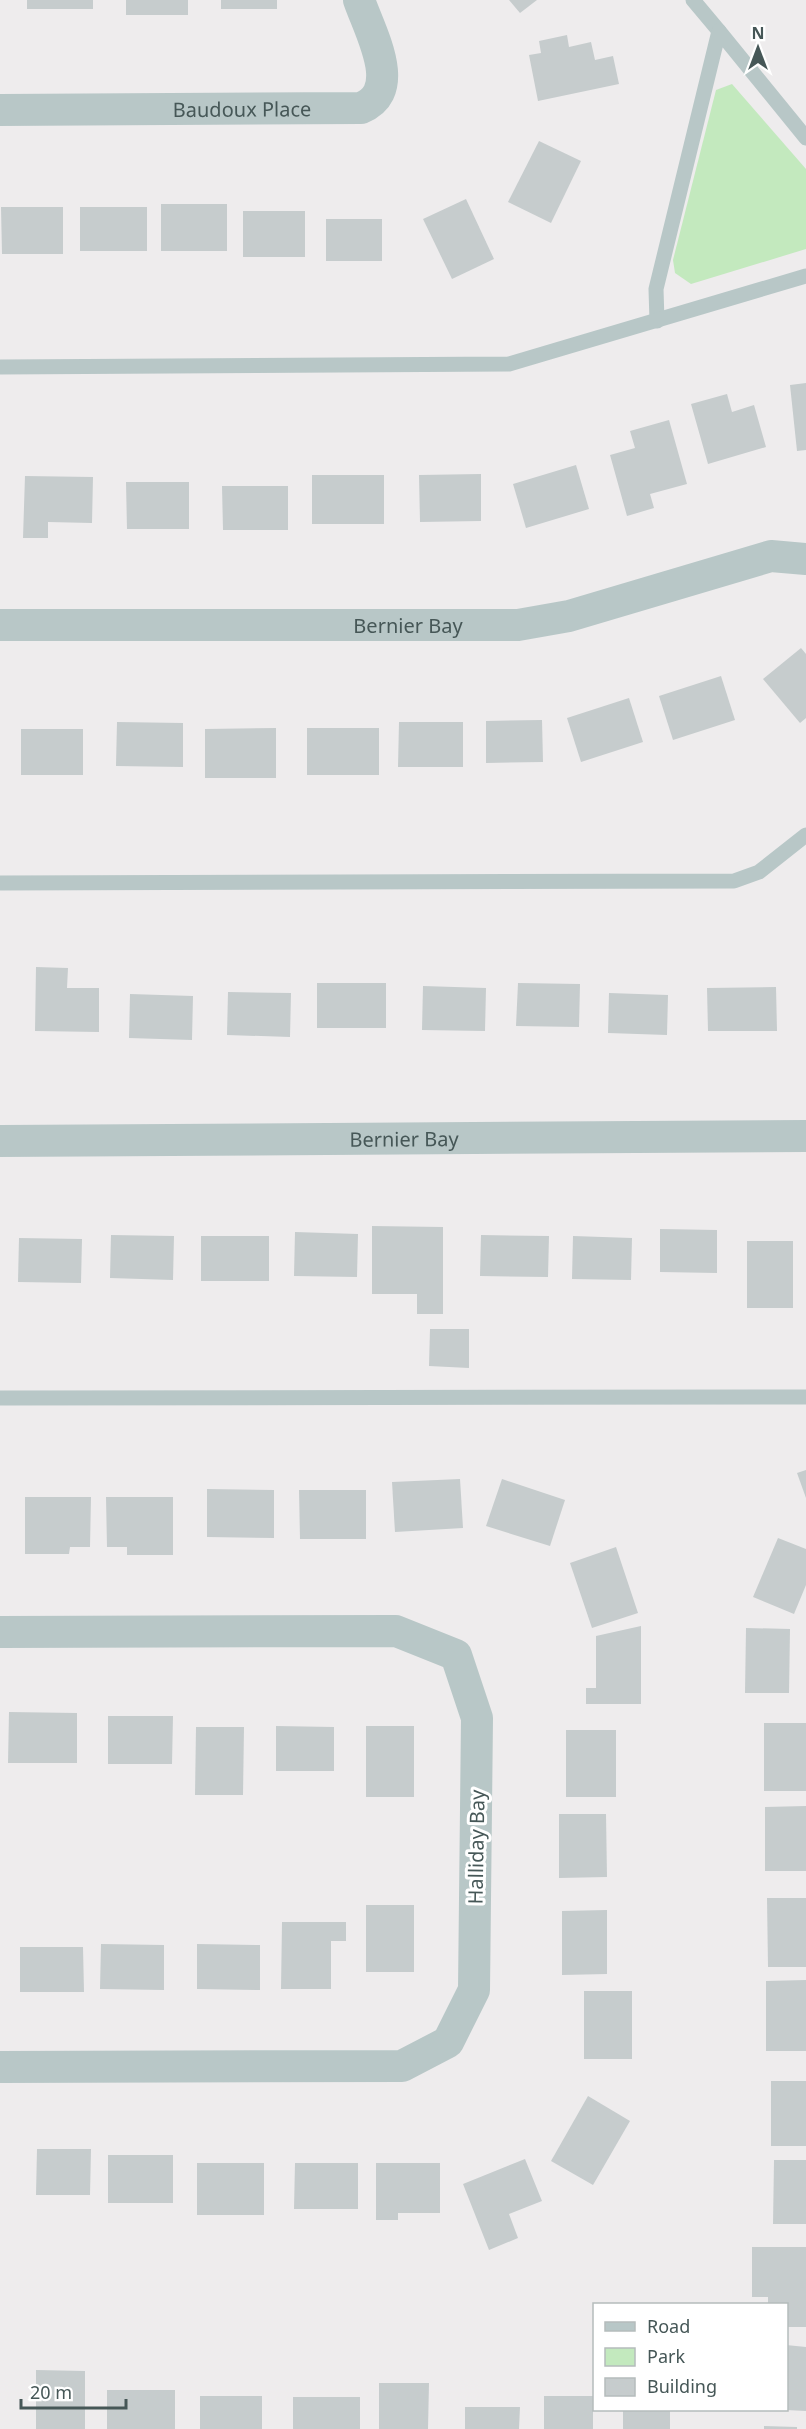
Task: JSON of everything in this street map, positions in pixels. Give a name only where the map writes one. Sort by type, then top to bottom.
[{"type":"street","name":"Baudoux Place","points":[[0,110],[361,108],[372,104],[380,95],[384,74],[359,0]]},
{"type":"street","name":"Bernier Bay","points":[[0,625],[518,625],[569,616],[771,556],[806,559]]},
{"type":"street","name":"Bernier Bay","points":[[0,1141],[806,1136]]},
{"type":"street","name":"Halliday Bay","points":[[0,1632],[396,1632],[456,1655],[477,1718],[474,1990],[448,2042],[402,2066],[0,2067]]},
{"type":"lane","points":[[693,0],[806,138]]},
{"type":"lane","points":[[657,321],[656,289],[719,31]]},
{"type":"lane","points":[[0,368],[488,365],[527,360],[806,276]]},
{"type":"lane","points":[[0,884],[734,881],[759,872],[806,835]]},
{"type":"lane","points":[[0,1398],[806,1397]]},
{"type":"green space","points":[[732,84],[806,169],[806,249],[691,284],[675,273],[673,260],[716,90]]},
{"type":"building","points":[[27,0],[93,0],[93,9],[27,9]]},
{"type":"building","points":[[126,0],[188,0],[188,15],[126,15]]},
{"type":"building","points":[[221,0],[277,0],[277,9],[221,9]]},
{"type":"building","points":[[509,0],[537,0],[520,13]]},
{"type":"building","points":[[567,35],[569,47],[591,42],[595,60],[613,56],[619,84],[538,101],[529,55],[541,53],[539,41]]},
{"type":"building","points":[[539,141],[581,161],[551,223],[508,202]]},
{"type":"building","points":[[466,199],[494,259],[452,279],[423,219]]},
{"type":"building","points":[[161,204],[227,204],[227,251],[161,251]]},
{"type":"building","points":[[1,207],[63,207],[63,254],[2,254]]},
{"type":"building","points":[[80,207],[147,207],[147,251],[80,251]]},
{"type":"building","points":[[243,211],[305,211],[305,257],[243,257]]},
{"type":"building","points":[[326,219],[382,219],[382,261],[326,261]]},
{"type":"building","points":[[806,383],[806,450],[797,451],[790,385]]},
{"type":"building","points":[[727,394],[732,412],[754,405],[766,447],[708,464],[691,404]]},
{"type":"building","points":[[669,420],[687,484],[650,494],[654,508],[627,516],[610,455],[635,448],[630,431]]},
{"type":"building","points":[[576,465],[589,509],[526,528],[513,484]]},
{"type":"building","points":[[481,474],[481,521],[420,522],[419,475]]},
{"type":"building","points":[[312,475],[384,475],[384,524],[312,524]]},
{"type":"building","points":[[25,476],[93,477],[92,523],[48,522],[48,538],[23,538]]},
{"type":"building","points":[[126,482],[189,482],[189,529],[127,529]]},
{"type":"building","points":[[222,486],[288,486],[288,530],[223,530]]},
{"type":"building","points":[[801,648],[806,654],[806,718],[800,723],[763,679]]},
{"type":"building","points":[[721,676],[735,720],[673,740],[659,696]]},
{"type":"building","points":[[629,698],[643,742],[581,762],[567,718]]},
{"type":"building","points":[[542,720],[543,762],[486,763],[486,721]]},
{"type":"building","points":[[117,722],[183,723],[183,767],[116,766]]},
{"type":"building","points":[[399,722],[463,722],[463,767],[398,767]]},
{"type":"building","points":[[276,728],[276,778],[205,778],[205,729]]},
{"type":"building","points":[[307,728],[379,728],[379,775],[307,775]]},
{"type":"building","points":[[21,729],[83,729],[83,775],[21,775]]},
{"type":"building","points":[[36,967],[68,968],[67,988],[99,988],[99,1032],[35,1031]]},
{"type":"building","points":[[317,983],[386,983],[386,1028],[317,1028]]},
{"type":"building","points":[[518,983],[580,984],[579,1027],[516,1026]]},
{"type":"building","points":[[423,986],[486,988],[485,1031],[422,1030]]},
{"type":"building","points":[[776,987],[777,1031],[708,1031],[707,988]]},
{"type":"building","points":[[228,992],[291,993],[290,1037],[227,1035]]},
{"type":"building","points":[[609,993],[668,995],[667,1035],[608,1033]]},
{"type":"building","points":[[130,994],[193,996],[192,1040],[129,1038]]},
{"type":"building","points":[[372,1226],[443,1227],[443,1314],[417,1314],[417,1294],[372,1294]]},
{"type":"building","points":[[660,1229],[717,1230],[717,1273],[660,1272]]},
{"type":"building","points":[[295,1232],[358,1234],[357,1277],[294,1276]]},
{"type":"building","points":[[111,1235],[174,1236],[173,1280],[110,1278]]},
{"type":"building","points":[[481,1235],[549,1236],[548,1277],[480,1276]]},
{"type":"building","points":[[201,1236],[269,1236],[269,1281],[201,1281]]},
{"type":"building","points":[[573,1236],[632,1238],[631,1280],[572,1279]]},
{"type":"building","points":[[19,1238],[82,1239],[81,1283],[18,1282]]},
{"type":"building","points":[[747,1241],[793,1241],[793,1308],[747,1308]]},
{"type":"building","points":[[430,1329],[469,1329],[469,1368],[429,1366]]},
{"type":"building","points":[[806,1470],[806,1498],[797,1473]]},
{"type":"building","points":[[460,1479],[463,1528],[395,1532],[392,1482]]},
{"type":"building","points":[[502,1479],[565,1500],[550,1546],[486,1526]]},
{"type":"building","points":[[207,1489],[274,1490],[274,1538],[207,1537]]},
{"type":"building","points":[[299,1490],[366,1490],[366,1539],[300,1539]]},
{"type":"building","points":[[25,1497],[91,1497],[90,1547],[70,1547],[69,1554],[25,1554]]},
{"type":"building","points":[[106,1497],[173,1497],[173,1555],[127,1555],[127,1547],[107,1547]]},
{"type":"building","points":[[778,1538],[806,1549],[806,1585],[794,1614],[753,1597]]},
{"type":"building","points":[[616,1547],[638,1613],[592,1628],[570,1563]]},
{"type":"building","points":[[641,1626],[641,1704],[586,1704],[586,1688],[596,1688],[596,1636]]},
{"type":"building","points":[[746,1628],[790,1629],[789,1693],[745,1693]]},
{"type":"building","points":[[9,1712],[77,1713],[77,1763],[8,1763]]},
{"type":"building","points":[[108,1716],[173,1716],[172,1764],[108,1764]]},
{"type":"building","points":[[764,1723],[806,1723],[806,1791],[764,1791]]},
{"type":"building","points":[[276,1726],[334,1727],[334,1771],[276,1771]]},
{"type":"building","points":[[366,1726],[414,1726],[414,1797],[366,1797]]},
{"type":"building","points":[[196,1727],[244,1727],[243,1795],[195,1795]]},
{"type":"building","points":[[566,1730],[616,1730],[616,1797],[566,1797]]},
{"type":"building","points":[[806,1806],[806,1871],[765,1871],[765,1807]]},
{"type":"building","points":[[559,1814],[606,1814],[607,1877],[559,1878]]},
{"type":"building","points":[[767,1898],[806,1898],[806,1967],[768,1967]]},
{"type":"building","points":[[366,1905],[414,1905],[414,1972],[366,1972]]},
{"type":"building","points":[[607,1910],[607,1974],[562,1975],[562,1911]]},
{"type":"building","points":[[282,1922],[346,1922],[346,1941],[331,1941],[331,1989],[281,1989]]},
{"type":"building","points":[[101,1944],[164,1945],[164,1990],[100,1989]]},
{"type":"building","points":[[197,1944],[260,1945],[260,1990],[197,1989]]},
{"type":"building","points":[[20,1947],[83,1947],[84,1992],[20,1992]]},
{"type":"building","points":[[806,1980],[806,2051],[766,2051],[766,1981]]},
{"type":"building","points":[[584,1991],[632,1991],[632,2059],[584,2059]]},
{"type":"building","points":[[771,2081],[806,2081],[806,2146],[771,2146]]},
{"type":"building","points":[[588,2096],[630,2121],[593,2185],[551,2161]]},
{"type":"building","points":[[37,2149],[91,2149],[90,2195],[36,2195]]},
{"type":"building","points":[[108,2155],[173,2155],[173,2203],[108,2203]]},
{"type":"building","points":[[525,2159],[542,2201],[509,2214],[518,2238],[489,2250],[463,2184]]},
{"type":"building","points":[[774,2160],[806,2160],[806,2224],[773,2224]]},
{"type":"building","points":[[197,2163],[264,2163],[264,2215],[197,2215]]},
{"type":"building","points":[[295,2163],[358,2163],[358,2209],[294,2209]]},
{"type":"building","points":[[376,2163],[440,2163],[440,2213],[398,2213],[398,2220],[376,2220]]},
{"type":"building","points":[[752,2247],[806,2247],[806,2327],[788,2327],[788,2303],[768,2303],[768,2297],[752,2297]]},
{"type":"building","points":[[788,2345],[806,2347],[806,2411],[788,2410]]},
{"type":"building","points":[[36,2370],[85,2371],[85,2429],[36,2429]]},
{"type":"building","points":[[379,2383],[429,2383],[428,2429],[379,2429]]},
{"type":"building","points":[[107,2390],[175,2390],[175,2429],[107,2429]]},
{"type":"building","points":[[200,2396],[262,2396],[262,2429],[200,2429]]},
{"type":"building","points":[[544,2396],[593,2396],[593,2429],[544,2429]]},
{"type":"building","points":[[293,2397],[360,2397],[360,2429],[293,2429]]},
{"type":"building","points":[[465,2407],[520,2407],[519,2429],[465,2429]]},
{"type":"building","points":[[623,2411],[670,2411],[670,2429],[623,2429]]},
{"type":"building","points":[[764,2426],[797,2427],[797,2429],[764,2429]]}]
